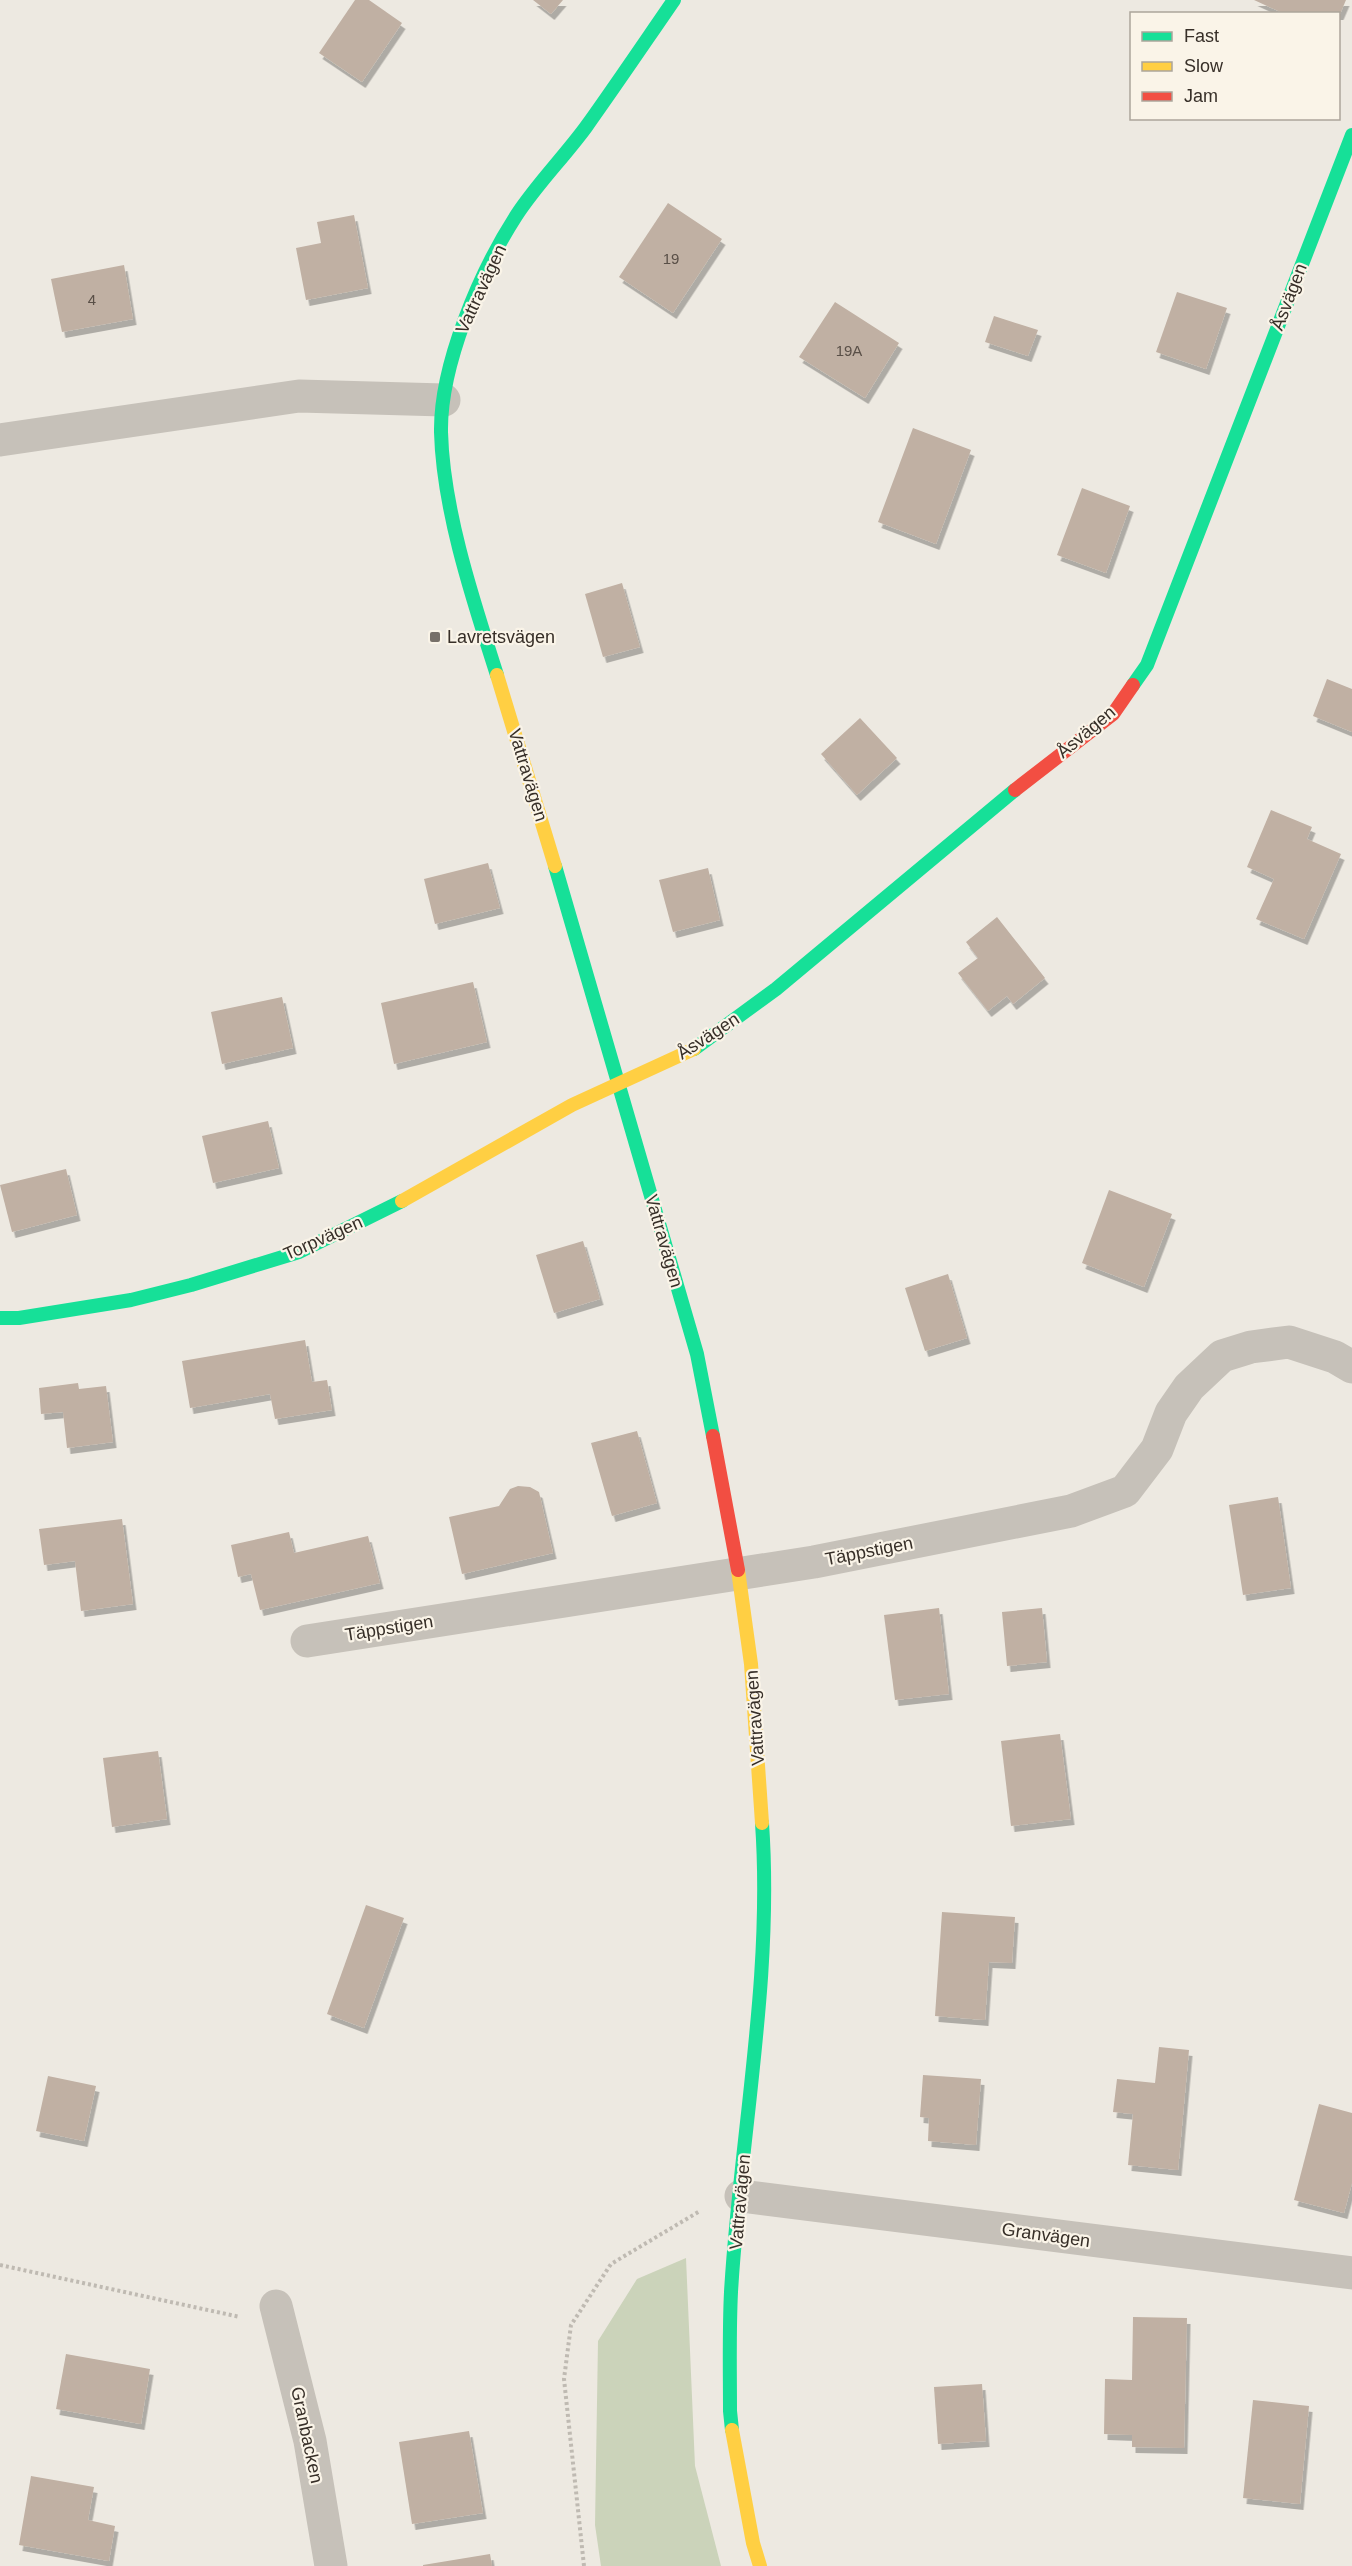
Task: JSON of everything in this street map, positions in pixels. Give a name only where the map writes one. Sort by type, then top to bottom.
[{"type":"street","name":"Vattravägen","points":[[674,0],[585,128],[516,216],[474,295],[454,348],[444,400],[441,431],[447,499],[488,646],[521,750],[697,1354],[739,1573],[751,1664],[764,1853],[762,1962],[731,2293],[730,2410],[735,2452],[753,2543],[760,2566]]},
{"type":"street","name":"Åsvägen","points":[[618,1082],[675,1059],[699,1046],[766,997],[995,806],[1113,714],[1147,665],[1352,135]]},
{"type":"street","points":[[0,440],[299,396],[444,400]]},
{"type":"street","name":"Torpvägen","points":[[0,1318],[20,1318],[131,1300],[191,1285],[299,1252],[384,1210],[618,1082]]},
{"type":"street","name":"Täppstigen","points":[[307,1641],[814,1562],[1071,1511],[1125,1491],[1157,1449],[1171,1413],[1188,1386],[1222,1356],[1251,1347],[1289,1342],[1335,1357],[1352,1367]]},
{"type":"street","name":"Granvägen","points":[[741,2196],[1352,2273]]},
{"type":"street","name":"Granbacken","points":[[279,2316],[310,2441],[332,2566]]},
{"type":"path","points":[[584,2566],[564,2379],[571,2325],[610,2264],[711,2205],[741,2196]]},
{"type":"path","points":[[0,2265],[279,2316]]},
{"type":"green space","points":[[686,2258],[695,2466],[721,2566],[601,2566],[595,2525],[598,2341],[637,2279]]},
{"type":"building","points":[[355,0],[369,0],[402,23],[362,82],[319,53]]},
{"type":"building","points":[[533,0],[563,0],[551,14]]},
{"type":"building","points":[[1254,0],[1346,0],[1340,14],[1340,12],[1281,12]]},
{"type":"building","points":[[668,203],[722,239],[673,313],[619,277]]},
{"type":"building","points":[[354,215],[368,288],[306,300],[296,248],[321,243],[317,222]]},
{"type":"building","points":[[124,265],[133,319],[62,332],[51,279]]},
{"type":"building","points":[[1177,292],[1227,308],[1206,369],[1156,352]]},
{"type":"building","points":[[835,302],[899,343],[865,398],[799,357]]},
{"type":"building","points":[[994,316],[1038,330],[1028,356],[985,342]]},
{"type":"building","points":[[913,428],[971,450],[936,544],[878,522]]},
{"type":"building","points":[[1082,488],[1130,506],[1106,573],[1057,555]]},
{"type":"building","points":[[622,583],[640,647],[603,657],[585,594]]},
{"type":"building","points":[[1327,679],[1352,689],[1352,732],[1313,716]]},
{"type":"building","points":[[860,718],[897,758],[857,795],[821,754]]},
{"type":"building","points":[[1271,810],[1312,827],[1307,839],[1341,854],[1304,939],[1256,919],[1274,879],[1247,867]]},
{"type":"building","points":[[488,863],[500,908],[435,924],[424,879]]},
{"type":"building","points":[[708,868],[720,920],[673,932],[659,880]]},
{"type":"building","points":[[997,917],[1045,978],[1013,1004],[1007,996],[988,1011],[958,973],[978,958],[966,942]]},
{"type":"building","points":[[473,982],[487,1042],[394,1064],[381,1003]]},
{"type":"building","points":[[282,997],[293,1048],[222,1064],[211,1012]]},
{"type":"building","points":[[268,1121],[279,1168],[213,1183],[202,1136]]},
{"type":"building","points":[[66,1169],[77,1215],[12,1232],[0,1185]]},
{"type":"building","points":[[1109,1190],[1172,1214],[1144,1287],[1082,1263]]},
{"type":"building","points":[[583,1241],[600,1299],[554,1313],[536,1255]]},
{"type":"building","points":[[948,1274],[967,1338],[925,1351],[905,1288]]},
{"type":"building","points":[[305,1340],[312,1382],[327,1380],[332,1410],[275,1419],[270,1394],[190,1408],[182,1361]]},
{"type":"building","points":[[78,1383],[79,1389],[106,1386],[113,1442],[67,1448],[63,1412],[41,1414],[39,1388]]},
{"type":"building","points":[[637,1431],[657,1503],[612,1516],[591,1443]]},
{"type":"building","points":[[518,1486],[530,1487],[539,1492],[553,1553],[462,1574],[449,1517],[499,1506],[510,1489]]},
{"type":"building","points":[[1278,1497],[1291,1588],[1243,1595],[1229,1505]]},
{"type":"building","points":[[122,1519],[133,1604],[81,1611],[75,1561],[44,1565],[39,1529]]},
{"type":"building","points":[[289,1532],[294,1553],[368,1536],[380,1583],[260,1610],[251,1574],[238,1577],[231,1545]]},
{"type":"building","points":[[939,1608],[949,1694],[895,1700],[884,1615]]},
{"type":"building","points":[[1042,1608],[1047,1662],[1007,1666],[1002,1612]]},
{"type":"building","points":[[1060,1734],[1071,1819],[1011,1826],[1001,1741]]},
{"type":"building","points":[[158,1751],[167,1819],[112,1827],[103,1758]]},
{"type":"building","points":[[366,1905],[404,1918],[364,2028],[327,2014]]},
{"type":"building","points":[[942,1912],[1015,1917],[1012,1963],[989,1962],[985,2020],[935,2016]]},
{"type":"building","points":[[1159,2047],[1189,2050],[1178,2170],[1128,2165],[1133,2114],[1113,2112],[1117,2079],[1155,2083]]},
{"type":"building","points":[[923,2075],[981,2079],[976,2145],[928,2141],[929,2118],[920,2117]]},
{"type":"building","points":[[48,2076],[96,2086],[84,2141],[36,2131]]},
{"type":"building","points":[[1319,2104],[1352,2113],[1352,2183],[1344,2213],[1294,2200]]},
{"type":"building","points":[[1133,2317],[1187,2318],[1184,2448],[1132,2447],[1132,2435],[1104,2434],[1105,2379],[1132,2380]]},
{"type":"building","points":[[66,2354],[150,2369],[141,2424],[56,2409]]},
{"type":"building","points":[[982,2384],[986,2441],[938,2444],[934,2387]]},
{"type":"building","points":[[1253,2400],[1309,2406],[1300,2504],[1243,2498]]},
{"type":"building","points":[[469,2431],[483,2513],[412,2524],[399,2442]]},
{"type":"building","points":[[31,2476],[94,2487],[88,2520],[115,2526],[109,2561],[19,2545]]},
{"type":"building","points":[[490,2554],[492,2566],[423,2566],[423,2565]]},
{"type":"traffic: fast","points":[[497,675],[461,555],[447,492],[441,432],[442,406],[447,378],[476,291],[502,239],[532,193],[586,127],[674,0]]},
{"type":"traffic: fast","points":[[1133,685],[1147,665],[1352,135]]},
{"type":"traffic: fast","points":[[694,1049],[776,989],[1015,790]]},
{"type":"traffic: fast","points":[[555,866],[697,1354],[713,1436]]},
{"type":"traffic: fast","points":[[0,1318],[19,1318],[131,1300],[191,1285],[299,1252],[402,1201]]},
{"type":"traffic: fast","points":[[732,2430],[730,2411],[731,2292],[763,1941],[762,1823]]},
{"type":"traffic: slow","points":[[497,675],[555,866]]},
{"type":"traffic: slow","points":[[402,1201],[572,1105],[694,1049]]},
{"type":"traffic: slow","points":[[738,1570],[751,1664],[762,1823]]},
{"type":"traffic: slow","points":[[732,2430],[753,2543],[760,2566]]},
{"type":"traffic: jam","points":[[1015,790],[1113,714],[1133,685]]},
{"type":"traffic: jam","points":[[713,1436],[738,1570]]},
{"type":"place","name":"Lavretsvägen","points":[[435,637]]}]
